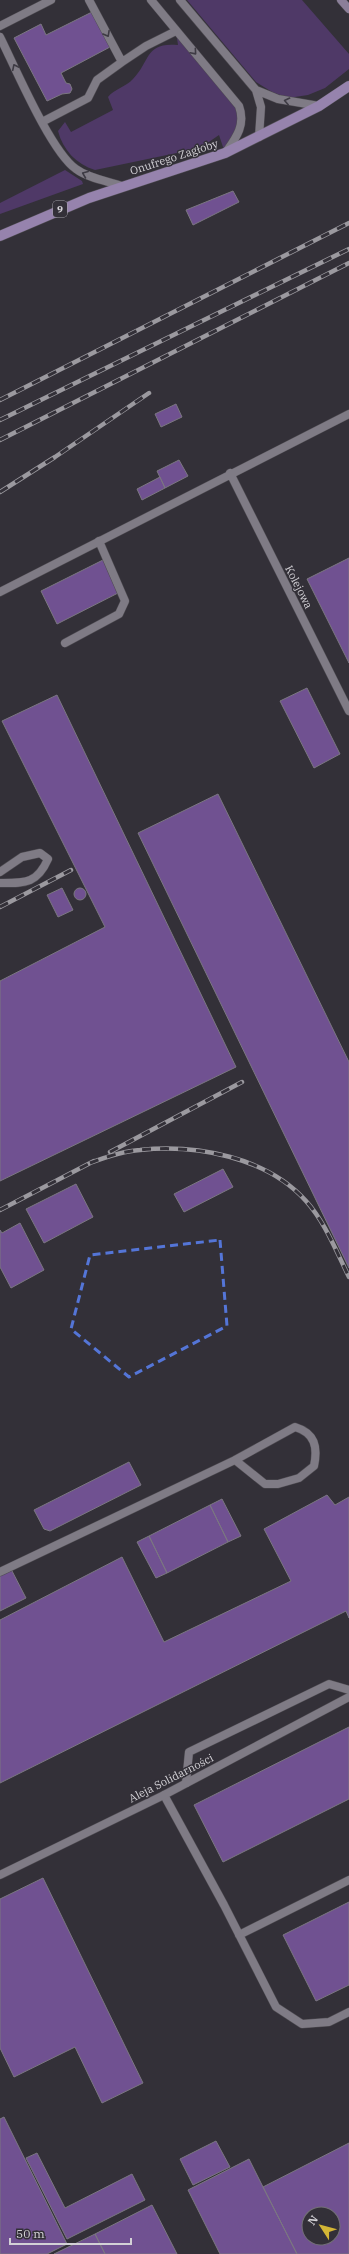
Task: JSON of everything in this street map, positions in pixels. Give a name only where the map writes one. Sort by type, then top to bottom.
[{"type":"main road","points":[[341,0],[349,9]]},
{"type":"main road","name":"Onufrego Zagłoby","points":[[0,236],[57,210],[122,186],[225,153],[319,106],[349,86]]},
{"type":"street","points":[[0,26],[51,0]]},
{"type":"street","points":[[88,0],[122,62]]},
{"type":"street","points":[[151,0],[239,106],[242,117],[241,128],[225,153]]},
{"type":"street","points":[[180,0],[256,90],[261,107],[259,137]]},
{"type":"street","points":[[42,122],[88,98],[97,80],[146,46],[176,31]]},
{"type":"street","points":[[0,37],[42,122],[59,151],[75,169],[122,186]]},
{"type":"street","points":[[256,90],[278,99],[319,106]]},
{"type":"street","points":[[0,592],[230,473],[349,414]]},
{"type":"street","name":"Kolejowa","points":[[230,473],[349,711]]},
{"type":"street","points":[[65,642],[119,614],[125,601],[99,541]]},
{"type":"street","points":[[0,872],[22,858],[28,856],[40,853],[48,859],[42,873],[26,883],[0,883]]},
{"type":"street","points":[[0,1572],[235,1460],[294,1427],[303,1429],[308,1434],[316,1449],[314,1466],[299,1478],[278,1484],[265,1484],[235,1460]]},
{"type":"street","points":[[186,1783],[189,1752],[329,1684],[349,1690]]},
{"type":"street","name":"Aleja Solidarności","points":[[0,1875],[164,1795],[349,1698]]},
{"type":"street","points":[[164,1795],[276,2007],[302,2024],[329,2022],[349,2012]]},
{"type":"street","points":[[239,1935],[349,1880]]},
{"type":"highlighted area","points":[[220,1240],[227,1326],[129,1377],[71,1329],[90,1255]]},
{"type":"shaded area","points":[[187,0],[302,0],[349,54],[349,69],[325,88],[308,95],[288,98],[272,92],[256,82]]},
{"type":"shaded area","points":[[176,31],[209,70],[242,117],[225,153],[219,135],[203,146],[191,150],[95,170],[76,160],[63,144],[58,131],[65,122],[71,132],[113,110],[108,97],[133,79],[154,49],[160,46],[178,45]]},
{"type":"shaded area","points":[[65,170],[82,181],[83,184],[0,214],[0,203]]},
{"type":"building","points":[[92,12],[110,47],[61,73],[66,83],[70,84],[72,89],[70,93],[62,94],[47,101],[14,38],[41,24],[46,35]]},
{"type":"building","points":[[233,191],[239,202],[193,225],[186,210]]},
{"type":"building","points":[[176,404],[182,417],[161,427],[155,414]]},
{"type":"building","points":[[179,460],[188,476],[165,488],[157,471]]},
{"type":"building","points":[[160,477],[165,488],[142,500],[137,489]]},
{"type":"building","points":[[349,558],[349,663],[307,579]]},
{"type":"building","points":[[103,560],[120,592],[57,624],[41,591]]},
{"type":"building","points":[[307,688],[340,754],[314,768],[280,701]]},
{"type":"building","points":[[57,695],[236,1067],[0,1181],[0,981],[105,927],[2,721]]},
{"type":"building","points":[[218,794],[349,1062],[349,1268],[138,833]]},
{"type":"building","points":[[62,888],[73,910],[58,917],[47,895]]},
{"type":"building","points":[[82,888],[85,889],[85,899],[78,900],[75,899],[74,892],[75,889]]},
{"type":"building","points":[[223,1169],[233,1187],[184,1212],[174,1194]]},
{"type":"building","points":[[76,1184],[93,1217],[44,1243],[26,1209]]},
{"type":"building","points":[[20,1223],[44,1270],[11,1288],[0,1267],[0,1230],[2,1233]]},
{"type":"building","points":[[129,1462],[141,1485],[50,1531],[44,1529],[34,1510]]},
{"type":"building","points":[[327,1495],[335,1505],[349,1497],[349,1618],[346,1611],[0,1783],[0,1620],[122,1557],[164,1642],[291,1581],[264,1529]]},
{"type":"building","points":[[222,1499],[241,1536],[228,1542],[210,1505]]},
{"type":"building","points":[[210,1505],[228,1542],[167,1573],[149,1536]]},
{"type":"building","points":[[149,1536],[167,1573],[156,1578],[137,1542]]},
{"type":"building","points":[[11,1569],[26,1598],[0,1611],[0,1575]]},
{"type":"building","points":[[349,1727],[349,1799],[223,1862],[194,1805]]},
{"type":"building","points":[[43,1878],[143,2083],[102,2103],[75,2047],[14,2077],[0,2048],[0,1899]]},
{"type":"building","points":[[349,1902],[349,1985],[316,2001],[283,1935]]},
{"type":"building","points":[[4,2117],[67,2244],[47,2254],[0,2254],[0,2119]]},
{"type":"building","points":[[216,2141],[230,2167],[193,2185],[180,2159]]},
{"type":"building","points":[[349,2143],[349,2254],[297,2254],[263,2187]]},
{"type":"building","points":[[37,2153],[65,2208],[132,2174],[145,2200],[67,2239],[26,2158]]},
{"type":"building","points":[[249,2159],[297,2254],[220,2254],[188,2190]]},
{"type":"building","points":[[152,2205],[177,2254],[105,2254],[95,2234]]},
{"type":"building","points":[[95,2234],[105,2254],[54,2254]]},
{"type":"railway","points":[[0,400],[349,223]]},
{"type":"railway","points":[[0,420],[349,249]]},
{"type":"railway","points":[[0,440],[349,263]]},
{"type":"railway","points":[[0,492],[55,457],[149,393]]},
{"type":"railway","points":[[0,907],[71,870]]},
{"type":"railway","points":[[110,1152],[242,1082]]},
{"type":"railway","points":[[90,1163],[127,1152],[140,1150],[184,1149],[207,1152],[251,1164],[290,1186],[313,1209],[325,1227],[349,1277]]},
{"type":"railway","points":[[0,1210],[94,1161]]}]
